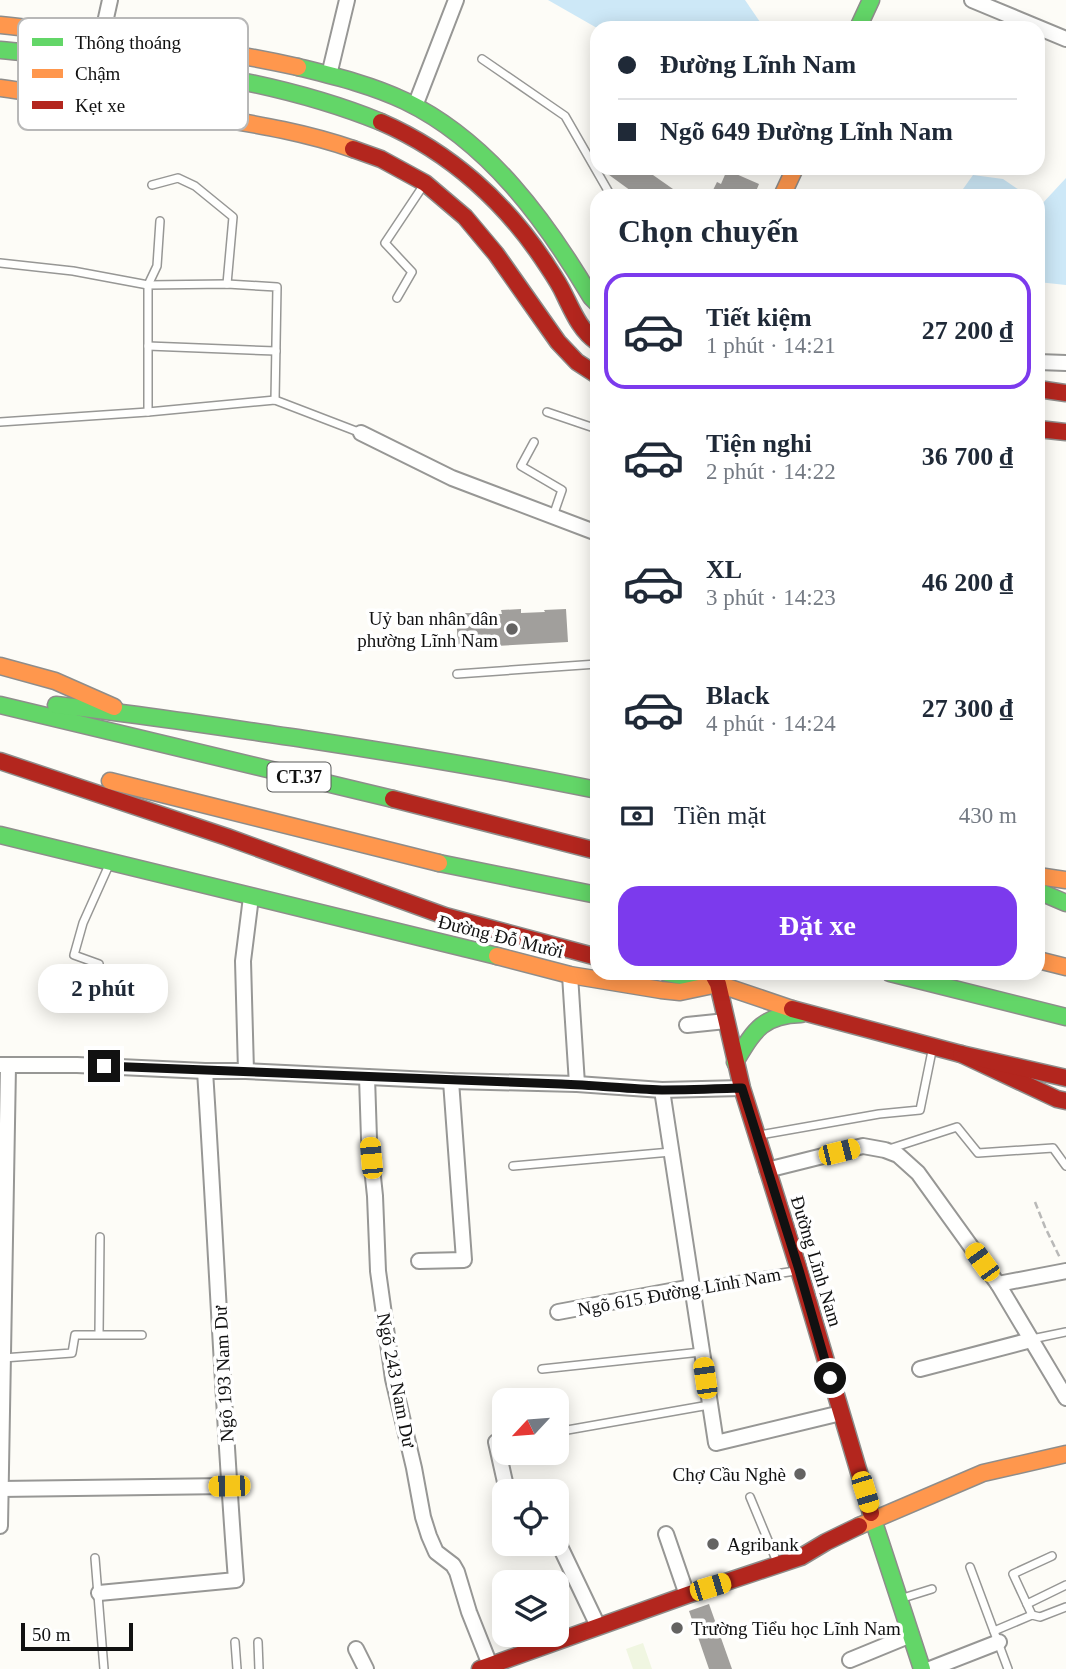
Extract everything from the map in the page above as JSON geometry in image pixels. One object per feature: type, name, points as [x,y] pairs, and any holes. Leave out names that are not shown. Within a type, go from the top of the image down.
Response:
[{"type":"main road","points":[[861,21],[871,0]]},
{"type":"main road","points":[[0,25],[18,27]]},
{"type":"main road","points":[[0,50],[18,52]]},
{"type":"main road","points":[[248,57],[329,75],[371,88],[415,106],[471,145],[515,187],[540,216],[590,295]]},
{"type":"main road","points":[[248,83],[354,110],[422,142],[448,159],[517,223],[561,287],[583,331],[590,336]]},
{"type":"main road","points":[[0,88],[18,90]]},
{"type":"main road","points":[[248,123],[330,141],[381,159],[425,183],[465,217],[496,254],[558,342],[577,362],[590,370]]},
{"type":"main road","points":[[1045,430],[1066,432]]},
{"type":"main road","points":[[0,666],[55,681],[123,711]]},
{"type":"main road","points":[[0,700],[123,711],[415,757],[590,788]]},
{"type":"main road","name":"CT.37","points":[[0,705],[590,849]]},
{"type":"main road","name":"CT.37","points":[[0,753],[456,867],[590,894]]},
{"type":"main road","points":[[0,761],[227,836],[444,916],[590,955]]},
{"type":"main road","points":[[574,785],[590,784]]},
{"type":"main road","name":"Đường Đỗ Mười","points":[[0,835],[590,978]]},
{"type":"main road","points":[[1045,877],[1066,880]]},
{"type":"main road","points":[[1045,894],[1066,903]]},
{"type":"main road","points":[[1045,962],[1066,967]]},
{"type":"main road","name":"Đường Đỗ Mười","points":[[602,980],[680,992],[709,980]]},
{"type":"main road","name":"Đường Lĩnh Nam","points":[[717,980],[742,1088],[873,1519],[922,1669]]},
{"type":"main road","points":[[723,980],[806,1014],[1066,1079]]},
{"type":"main road","points":[[918,980],[1066,1017]]},
{"type":"main road","points":[[735,1062],[747,1040],[760,1026],[788,1013],[806,1014]]},
{"type":"main road","points":[[961,1054],[1066,1101]]},
{"type":"main road","points":[[485,1667],[687,1595],[779,1566],[873,1519],[983,1473],[1066,1454]]},
{"type":"street","points":[[106,18],[110,0]]},
{"type":"street","points":[[329,75],[347,0]]},
{"type":"street","points":[[415,106],[456,0]]},
{"type":"street","points":[[972,0],[1023,21]]},
{"type":"street","points":[[1045,30],[1066,39]]},
{"type":"street","points":[[1045,362],[1066,363]]},
{"type":"street","points":[[361,433],[452,478],[590,530]]},
{"type":"street","points":[[246,1071],[243,961],[251,897]]},
{"type":"street","points":[[570,975],[576,1084]]},
{"type":"street","points":[[687,1025],[726,1021]]},
{"type":"street","points":[[0,1525],[4,1065],[246,1071],[662,1090],[742,1088]]},
{"type":"street","name":"Ngõ 193 Nam Dư","points":[[99,1594],[236,1580],[205,1072]]},
{"type":"street","name":"Ngõ 243 Nam Dư","points":[[367,1077],[378,1270],[393,1379],[429,1536],[436,1552],[453,1565],[457,1572],[485,1667]]},
{"type":"street","points":[[419,1261],[464,1260],[451,1080]]},
{"type":"street","points":[[662,1090],[716,1443],[841,1413]]},
{"type":"street","points":[[767,1170],[863,1146],[898,1155],[918,1173],[998,1284],[1066,1398]]},
{"type":"street","points":[[998,1284],[1064,1265]]},
{"type":"street","name":"Ngõ 615 Đường Lĩnh Nam","points":[[558,1312],[692,1287]]},
{"type":"street","points":[[920,1369],[1031,1340]]},
{"type":"street","points":[[0,1489],[229,1486]]},
{"type":"street","points":[[666,1534],[687,1595]]},
{"type":"street","points":[[565,1556],[598,1626]]},
{"type":"street","points":[[850,1660],[911,1635]]},
{"type":"street","points":[[930,1669],[997,1636]]},
{"type":"street","points":[[356,1649],[366,1669]]},
{"type":"lane","points":[[482,59],[565,116],[590,159]]},
{"type":"lane","points":[[152,186],[178,178],[195,186],[233,217],[227,284]]},
{"type":"lane","points":[[397,298],[412,272],[385,243],[425,183]]},
{"type":"lane","points":[[148,412],[148,285],[157,266],[160,221]]},
{"type":"lane","points":[[0,263],[73,271],[148,285],[227,284],[277,287],[275,400]]},
{"type":"lane","points":[[148,346],[276,351]]},
{"type":"lane","points":[[0,422],[275,400],[361,433]]},
{"type":"lane","points":[[547,412],[590,427]]},
{"type":"lane","points":[[534,442],[521,466],[562,490],[553,517]]},
{"type":"lane","points":[[457,674],[590,664]]},
{"type":"lane","points":[[99,964],[74,955],[83,923],[110,861]]},
{"type":"lane","points":[[757,1135],[879,1114],[920,1110],[933,1047]]},
{"type":"lane","points":[[886,1150],[957,1128],[978,1153],[1053,1148],[1066,1166]]},
{"type":"lane","points":[[513,1166],[672,1152]]},
{"type":"lane","points":[[99,1334],[100,1237]]},
{"type":"lane","name":"Ngõ 615 Đường Lĩnh Nam","points":[[692,1287],[799,1270]]},
{"type":"lane","points":[[1031,1340],[1066,1332]]},
{"type":"lane","points":[[3,1358],[72,1353],[75,1335],[142,1335]]},
{"type":"lane","points":[[542,1369],[701,1352]]},
{"type":"lane","points":[[569,1430],[709,1405]]},
{"type":"lane","points":[[750,1497],[779,1566]]},
{"type":"lane","points":[[1052,1556],[1013,1574],[1032,1615],[1040,1618],[1066,1607]]},
{"type":"lane","points":[[95,1558],[104,1669]]},
{"type":"lane","points":[[970,1567],[1008,1669]]},
{"type":"lane","points":[[1027,1604],[1066,1585]]},
{"type":"lane","points":[[899,1600],[932,1589]]},
{"type":"lane","points":[[997,1636],[1032,1615]]},
{"type":"lane","points":[[235,1642],[237,1669]]},
{"type":"lane","points":[[258,1642],[259,1669]]},
{"type":"path","points":[[1035,1202],[1064,1265]]},
{"type":"green space","points":[[643,1643],[652,1669],[633,1669],[626,1649]]},
{"type":"water","points":[[548,0],[745,0],[759,21],[590,21],[590,24]]},
{"type":"water","points":[[973,175],[1003,179],[1018,189],[963,189]]},
{"type":"water","points":[[1066,178],[1066,285],[1045,283],[1045,201]]},
{"type":"building","points":[[609,175],[653,175],[673,189],[628,189]]},
{"type":"building","points":[[725,175],[738,175],[759,184],[757,189],[714,189],[717,182],[721,184]]},
{"type":"building","name":"Uỷ ban nhân dân phường Lĩnh Nam","points":[[521,609],[521,613],[566,609],[568,642],[458,648],[456,613],[502,614],[501,610]]},
{"type":"building","points":[[709,1604],[732,1669],[709,1669],[689,1611]]},
{"type":"traffic: fast","points":[[861,21],[871,0]]},
{"type":"traffic: fast","points":[[0,50],[18,52]]},
{"type":"traffic: fast","points":[[298,67],[353,81],[392,95],[435,118],[463,138],[512,186],[534,212],[590,295]]},
{"type":"traffic: fast","points":[[248,83],[335,105],[381,122]]},
{"type":"traffic: fast","points":[[0,705],[393,799]]},
{"type":"traffic: fast","points":[[56,705],[341,745],[590,789]]},
{"type":"traffic: fast","points":[[0,835],[497,956]]},
{"type":"traffic: fast","points":[[439,863],[590,894]]},
{"type":"traffic: fast","points":[[1045,894],[1066,903]]},
{"type":"traffic: fast","points":[[699,980],[718,984]]},
{"type":"traffic: fast","points":[[918,980],[1066,1017]]},
{"type":"traffic: fast","points":[[735,1062],[754,1033],[768,1021],[801,1014]]},
{"type":"traffic: fast","points":[[871,1513],[922,1669]]},
{"type":"traffic: slow","points":[[0,25],[18,27]]},
{"type":"traffic: slow","points":[[248,57],[298,67]]},
{"type":"traffic: slow","points":[[0,88],[18,90]]},
{"type":"traffic: slow","points":[[248,123],[353,149]]},
{"type":"traffic: slow","points":[[785,189],[792,175]]},
{"type":"traffic: slow","points":[[0,666],[55,681],[114,707]]},
{"type":"traffic: slow","points":[[110,781],[439,863]]},
{"type":"traffic: slow","points":[[1045,877],[1066,880]]},
{"type":"traffic: slow","points":[[497,956],[590,978]]},
{"type":"traffic: slow","points":[[1045,962],[1066,967]]},
{"type":"traffic: slow","points":[[600,980],[680,992],[718,984],[792,1009]]},
{"type":"traffic: slow","points":[[859,1526],[983,1473],[1066,1454]]},
{"type":"traffic: jam","points":[[381,122],[430,148],[453,164],[495,201],[532,244],[557,280],[581,326],[590,336]]},
{"type":"traffic: jam","points":[[353,149],[381,159],[425,183],[465,217],[496,254],[558,342],[577,362],[590,370]]},
{"type":"traffic: jam","points":[[1045,390],[1066,393]]},
{"type":"traffic: jam","points":[[1045,430],[1066,432]]},
{"type":"traffic: jam","points":[[0,761],[227,837],[445,916],[590,955]]},
{"type":"traffic: jam","points":[[393,799],[590,849]]},
{"type":"traffic: jam","points":[[716,980],[742,1088],[871,1513]]},
{"type":"traffic: jam","points":[[792,1009],[961,1054],[1066,1101]]},
{"type":"traffic: jam","points":[[961,1054],[1066,1078]]},
{"type":"traffic: jam","points":[[480,1669],[801,1557],[859,1526]]},
{"type":"place","name":"Uỷ ban nhân dân phường Lĩnh Nam","points":[[512,629]]},
{"type":"place","name":"Chợ Cầu Nghè","points":[[800,1474]]},
{"type":"place","name":"Agribank","points":[[713,1544]]},
{"type":"place","name":"Trường Tiểu học Lĩnh Nam","points":[[677,1628]]},
{"type":"route","points":[[104,1066],[205,1072],[246,1071],[576,1084],[662,1090],[742,1088],[830,1378]]}]
